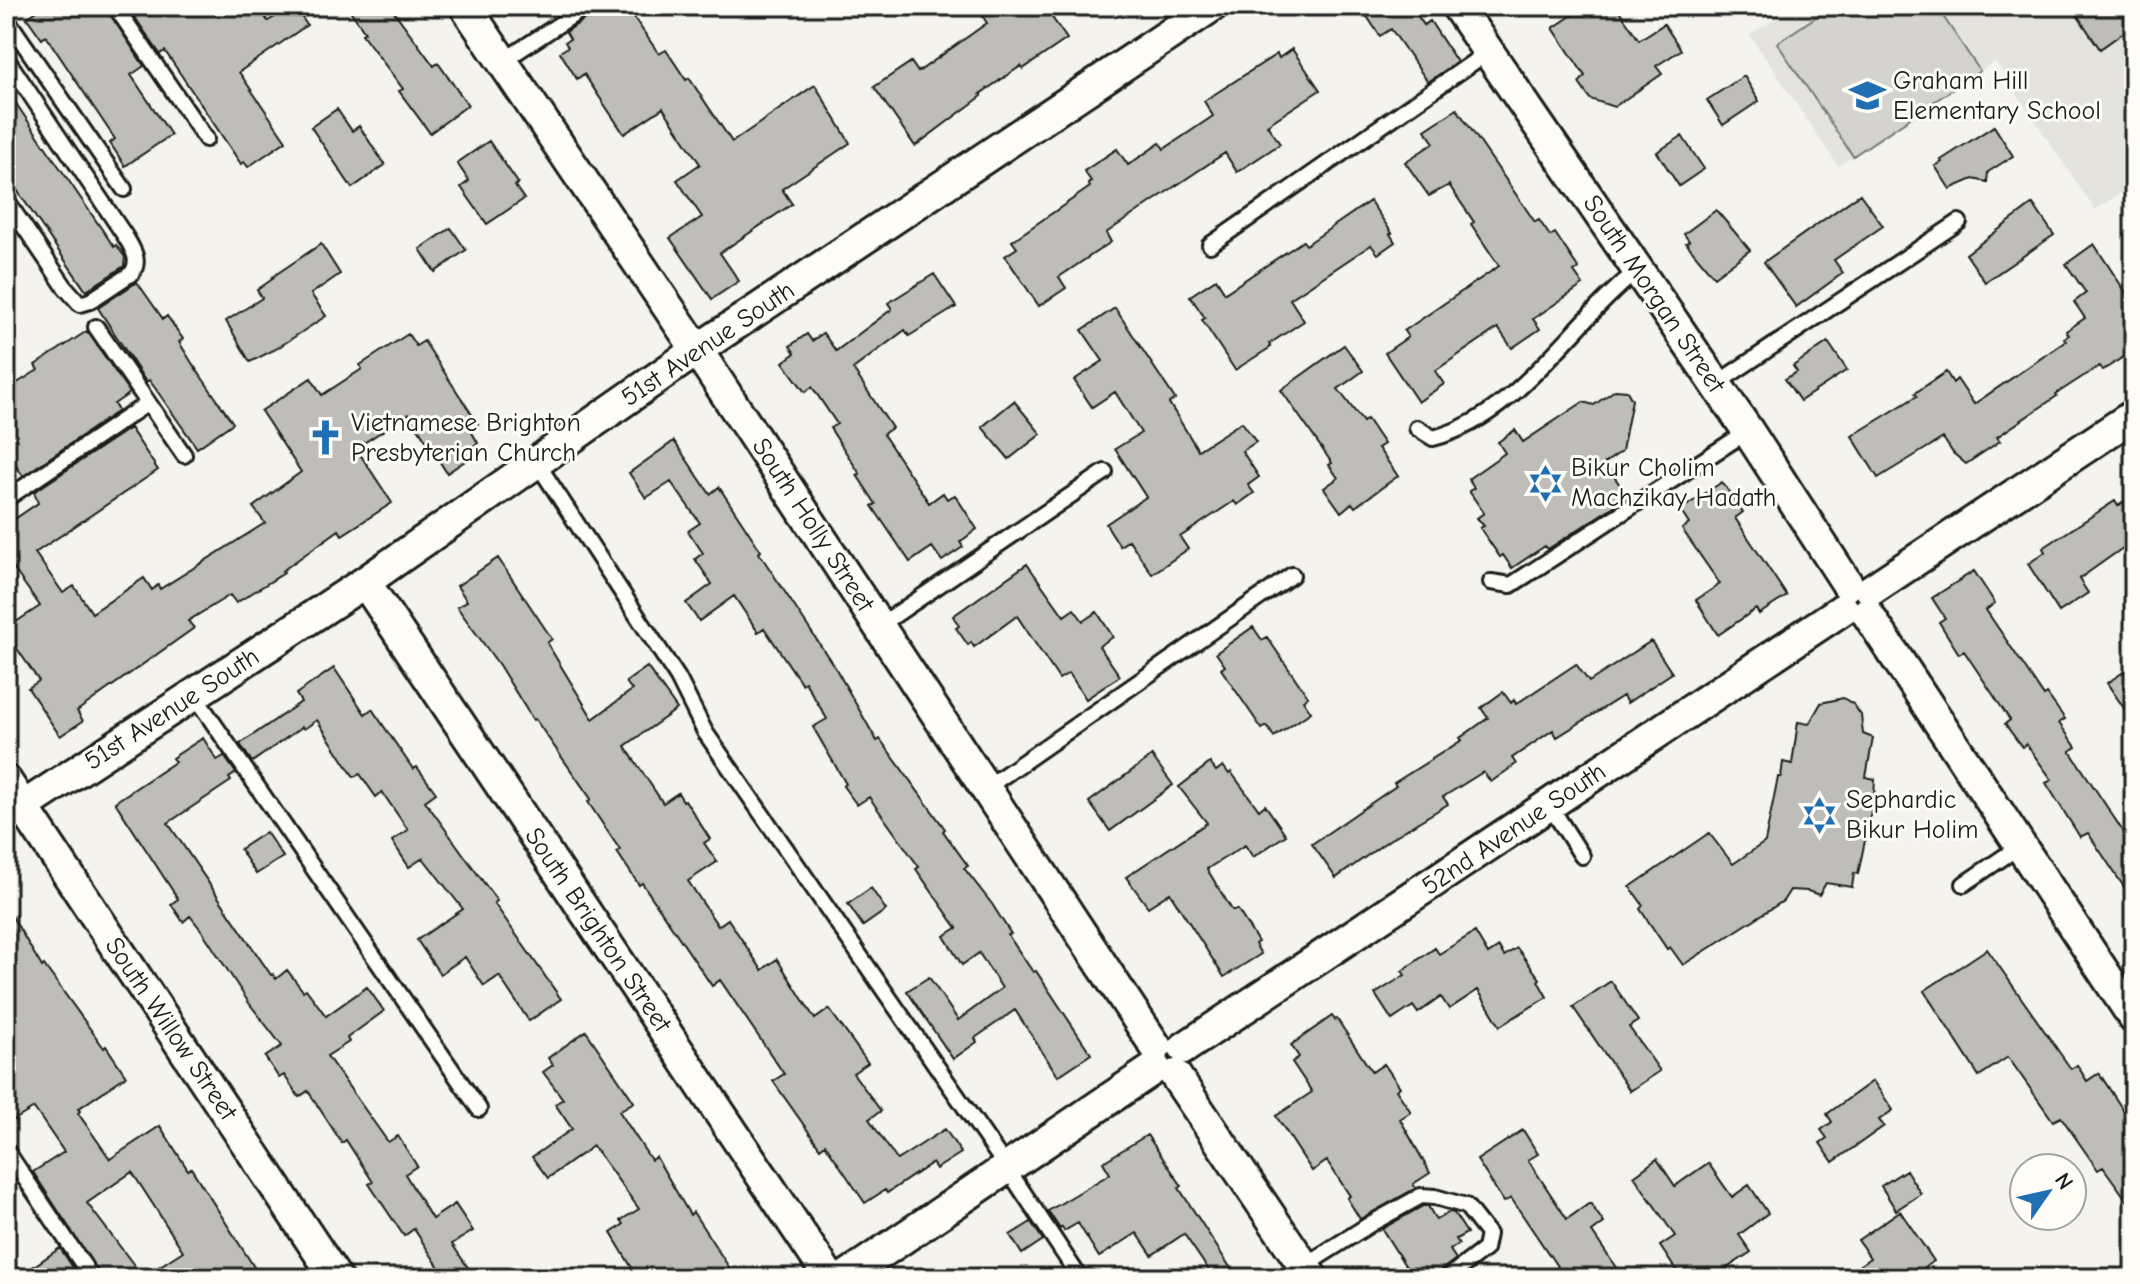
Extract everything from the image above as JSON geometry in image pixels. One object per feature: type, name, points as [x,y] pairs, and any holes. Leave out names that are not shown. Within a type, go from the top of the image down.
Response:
[{"type":"street","name":"South Holly Street","points":[[465,6],[697,350],[1308,1272]]},
{"type":"street","name":"51st Avenue South","points":[[15,812],[365,582],[697,350],[1212,6]]},
{"type":"street","name":"South Morgan Street","points":[[1457,6],[1748,431],[2134,1018]]},
{"type":"street","name":"52nd Avenue South","points":[[844,1278],[2134,415]]},
{"type":"street","name":"South Brighton Street","points":[[365,582],[830,1278]]},
{"type":"street","name":"South Willow Street","points":[[6,781],[15,812],[336,1278]]},
{"type":"lane","points":[[115,6],[206,139]]},
{"type":"lane","points":[[503,61],[587,6]]},
{"type":"lane","points":[[6,18],[124,189]]},
{"type":"lane","points":[[1210,245],[1488,52]]},
{"type":"lane","points":[[6,58],[125,236],[136,258],[136,266],[132,273],[90,301],[80,304],[6,200]]},
{"type":"lane","points":[[1716,384],[1959,222]]},
{"type":"lane","points":[[1417,428],[1433,438],[1457,433],[1512,394],[1540,370],[1614,289],[1638,270]]},
{"type":"lane","points":[[96,327],[184,455]]},
{"type":"lane","points":[[6,499],[148,403]]},
{"type":"lane","points":[[1491,582],[1511,585],[1748,431]]},
{"type":"lane","points":[[537,463],[678,678],[705,732],[1080,1278]]},
{"type":"lane","points":[[879,626],[1105,472]]},
{"type":"lane","points":[[986,788],[1292,575]]},
{"type":"lane","points":[[194,695],[479,1109]]},
{"type":"lane","points":[[1550,806],[1582,856]]},
{"type":"lane","points":[[1964,884],[2020,846]]},
{"type":"lane","points":[[6,1150],[92,1278]]},
{"type":"lane","points":[[1308,1272],[1372,1223],[1421,1196],[1466,1206],[1488,1234],[1485,1249],[1447,1278]]},
{"type":"shaded area","name":"Graham Hill Elementary School","points":[[1771,6],[2134,6],[2134,184],[2095,210],[1995,61],[1838,166],[1750,35],[1778,17]]},
{"type":"shaded area","points":[[1832,6],[1936,6],[1980,71],[1853,156],[1777,43]]},
{"type":"building","points":[[44,6],[105,6],[144,66],[131,75],[171,135],[125,166],[110,143],[115,139],[46,36],[42,39],[27,18]]},
{"type":"building","points":[[127,6],[257,6],[268,21],[294,6],[307,25],[239,72],[286,141],[248,167],[244,162],[241,164],[165,51],[160,54]]},
{"type":"building","points":[[347,6],[390,6],[434,66],[438,63],[468,105],[430,133],[399,91],[403,89],[362,34],[365,32]]},
{"type":"building","points":[[597,6],[626,6],[659,54],[666,50],[686,80],[689,78],[732,142],[815,85],[850,143],[782,189],[792,204],[720,253],[739,281],[712,299],[670,238],[702,217],[677,180],[700,164],[663,108],[624,134],[584,74],[577,79],[560,52],[568,47],[565,42],[570,39],[566,32],[592,14]]},
{"type":"building","points":[[976,6],[1044,6],[1067,39],[980,94],[982,96],[915,146],[874,87],[911,62],[918,72],[987,23]]},
{"type":"building","points":[[1360,6],[1424,6],[1415,12],[1424,25],[1430,21],[1457,62],[1428,82],[1391,29],[1380,36]]},
{"type":"building","points":[[1586,6],[1616,6],[1639,40],[1664,24],[1681,50],[1656,66],[1662,74],[1614,107],[1590,99],[1579,83],[1585,76],[1553,28]]},
{"type":"building","points":[[2071,6],[2134,6],[2134,25],[2100,49]]},
{"type":"building","points":[[1292,49],[1320,90],[1267,125],[1280,144],[1237,172],[1225,153],[1165,193],[1106,233],[1111,242],[1059,277],[1066,288],[1039,306],[1005,256],[1017,248],[1012,241],[1090,187],[1088,183],[1091,181],[1084,171],[1117,149],[1128,165],[1160,143],[1164,149],[1213,116],[1204,101],[1277,54],[1279,58]]},
{"type":"building","points":[[1744,76],[1759,101],[1723,125],[1707,100]]},
{"type":"building","points":[[6,89],[114,247],[116,245],[125,257],[124,266],[86,291],[6,174]]},
{"type":"building","points":[[337,109],[352,131],[359,126],[385,165],[352,188],[311,127]]},
{"type":"building","points":[[1457,109],[1535,222],[1539,220],[1550,236],[1555,233],[1579,269],[1574,272],[1583,285],[1533,319],[1540,329],[1512,348],[1498,328],[1435,371],[1444,384],[1418,402],[1385,353],[1408,337],[1404,331],[1499,266],[1449,185],[1429,196],[1405,162],[1434,143],[1425,130]]},
{"type":"building","points":[[1994,126],[2013,156],[1988,172],[1987,182],[1973,179],[1950,189],[1935,166]]},
{"type":"building","points":[[1682,136],[1704,169],[1679,186],[1657,152]]},
{"type":"building","points":[[489,141],[518,183],[515,186],[524,199],[487,224],[461,187],[469,181],[457,163]]},
{"type":"building","points":[[1860,194],[1883,226],[1834,260],[1843,273],[1796,307],[1764,262]]},
{"type":"building","points":[[1370,201],[1395,242],[1378,254],[1371,245],[1290,299],[1304,321],[1235,370],[1190,296],[1216,279],[1225,293],[1303,241],[1306,245]]},
{"type":"building","points":[[2033,204],[2054,235],[1985,282],[1966,254]]},
{"type":"building","points":[[1716,210],[1750,250],[1714,277],[1686,243],[1689,241],[1684,234]]},
{"type":"building","points":[[451,228],[466,250],[435,272],[420,249]]},
{"type":"building","points":[[321,244],[340,274],[311,294],[326,316],[250,362],[226,321],[262,298],[257,290],[272,277]]},
{"type":"building","points":[[2094,244],[2134,305],[2134,350],[2102,370],[2099,366],[2056,394],[1997,437],[2000,441],[1966,464],[1953,453],[1943,438],[1878,478],[1852,436],[1917,396],[1915,393],[1946,372],[1953,383],[1957,379],[1974,404],[2066,341],[2064,338],[2069,335],[2066,331],[2085,318],[2074,302],[2086,293],[2066,264]]},
{"type":"building","points":[[934,274],[956,307],[909,336],[905,330],[853,369],[892,428],[883,434],[929,503],[943,493],[947,499],[955,495],[977,529],[960,542],[963,547],[942,561],[932,547],[910,562],[872,506],[876,504],[857,475],[860,474],[830,428],[837,424],[812,387],[805,392],[783,362],[795,353],[790,346],[807,334],[812,341],[823,333],[836,351],[892,309],[888,303]]},
{"type":"building","points":[[137,282],[163,319],[167,316],[183,339],[179,342],[233,423],[197,448],[149,380],[146,382],[98,308]]},
{"type":"building","points":[[1115,308],[1175,399],[1169,403],[1198,450],[1242,422],[1256,442],[1242,451],[1259,477],[1248,485],[1254,493],[1237,505],[1234,501],[1180,537],[1188,549],[1152,574],[1129,540],[1120,546],[1106,524],[1146,497],[1115,449],[1141,433],[1115,392],[1092,407],[1074,380],[1103,361],[1082,330]]},
{"type":"building","points":[[87,331],[130,393],[114,404],[118,411],[23,476],[6,451],[6,390],[38,370],[35,365]]},
{"type":"building","points":[[408,334],[416,346],[424,341],[478,424],[470,429],[478,443],[470,448],[474,455],[447,473],[409,414],[356,448],[392,503],[342,535],[339,530],[282,571],[284,573],[236,603],[230,595],[188,621],[194,628],[77,711],[83,721],[60,736],[28,688],[39,681],[12,641],[15,640],[7,628],[40,606],[6,558],[6,525],[38,503],[34,492],[130,428],[158,470],[35,553],[63,593],[74,586],[92,613],[144,578],[152,590],[158,585],[160,589],[265,523],[253,507],[301,472],[261,411],[311,378],[322,395],[362,369],[360,365]]},
{"type":"building","points":[[1828,342],[1847,370],[1800,401],[1785,379],[1797,372],[1793,366]]},
{"type":"building","points":[[1344,345],[1363,371],[1338,389],[1363,422],[1367,419],[1384,444],[1378,448],[1398,476],[1355,507],[1352,503],[1341,512],[1324,488],[1338,478],[1329,465],[1332,463],[1281,390]]},
{"type":"building","name":"Bikur Cholim Machzikay Hadath","points":[[1615,390],[1627,391],[1632,400],[1622,451],[1605,463],[1628,497],[1548,549],[1545,546],[1512,568],[1503,555],[1500,557],[1480,528],[1484,526],[1477,518],[1484,513],[1469,491],[1474,488],[1468,479],[1505,453],[1498,442],[1515,430],[1523,442],[1583,402],[1594,405]]},
{"type":"building","points":[[1014,401],[1041,434],[1009,459],[982,427]]},
{"type":"building","points":[[674,441],[710,494],[719,487],[836,669],[877,741],[880,739],[945,829],[943,831],[968,866],[964,868],[992,904],[1011,934],[1008,935],[1091,1054],[1058,1076],[1015,1010],[975,1038],[977,1042],[953,1059],[907,991],[929,977],[958,1020],[1002,988],[979,953],[962,965],[944,936],[957,928],[916,869],[919,867],[869,797],[857,805],[843,786],[846,784],[813,727],[827,719],[805,682],[802,684],[764,628],[758,632],[734,596],[699,621],[686,603],[712,584],[695,559],[703,553],[688,531],[700,523],[671,482],[646,498],[629,473]]},
{"type":"building","points":[[1722,482],[1743,512],[1735,518],[1787,596],[1759,614],[1756,609],[1718,635],[1696,600],[1720,584],[1682,529],[1689,524],[1680,510]]},
{"type":"building","points":[[2134,495],[2134,540],[2079,579],[2088,593],[2059,612],[2028,564],[2045,552],[2043,548],[2115,501],[2118,506]]},
{"type":"building","points":[[498,558],[552,639],[547,643],[593,719],[632,690],[626,682],[647,667],[677,709],[625,746],[663,803],[678,793],[710,839],[704,843],[717,862],[688,881],[718,926],[728,919],[762,970],[777,959],[815,1019],[829,1009],[868,1063],[853,1073],[881,1111],[869,1119],[897,1160],[945,1129],[961,1153],[936,1169],[932,1163],[887,1193],[885,1190],[865,1203],[825,1144],[820,1148],[773,1081],[784,1074],[720,980],[712,986],[642,883],[639,885],[588,802],[591,799],[457,607],[467,601],[457,586]]},
{"type":"building","points":[[1027,564],[1064,616],[1074,609],[1083,621],[1097,612],[1113,637],[1099,646],[1120,676],[1086,699],[1069,673],[1059,679],[1017,616],[974,647],[971,642],[968,645],[956,628],[959,626],[953,616]]},
{"type":"building","points":[[1974,571],[1995,603],[1986,610],[2044,696],[2047,694],[2065,719],[2059,723],[2076,747],[2070,751],[2134,848],[2134,902],[2088,833],[2080,837],[2046,783],[2052,780],[2026,744],[2022,747],[2005,724],[2010,720],[1964,651],[1959,654],[1939,622],[1945,618],[1932,598]]},
{"type":"building","points":[[1253,627],[1262,640],[1267,637],[1308,697],[1303,700],[1311,712],[1274,737],[1267,726],[1262,729],[1221,669],[1225,666],[1216,653]]},
{"type":"building","points":[[1651,641],[1672,673],[1627,703],[1623,696],[1557,737],[1553,730],[1512,758],[1516,764],[1491,782],[1483,772],[1443,797],[1448,804],[1389,840],[1336,878],[1312,844],[1396,786],[1394,783],[1462,740],[1460,738],[1488,718],[1481,708],[1503,692],[1511,703],[1514,700],[1516,704],[1576,664],[1589,682]]},
{"type":"building","points":[[2134,665],[2134,723],[2107,683]]},
{"type":"building","points":[[334,668],[365,714],[372,709],[413,769],[417,767],[436,793],[425,801],[497,901],[494,903],[561,999],[529,1021],[499,976],[484,986],[465,957],[440,974],[417,940],[463,909],[423,858],[409,867],[392,841],[408,830],[382,792],[376,797],[360,774],[354,777],[317,720],[252,762],[240,744],[301,702],[296,694]]},
{"type":"building","name":"Sephardic Bikur Holim","points":[[1843,698],[1853,704],[1861,715],[1863,734],[1873,738],[1866,777],[1875,779],[1858,874],[1854,873],[1852,887],[1826,883],[1819,895],[1790,890],[1783,901],[1683,965],[1670,947],[1667,949],[1640,909],[1643,905],[1630,887],[1709,833],[1733,864],[1765,842],[1783,762],[1792,764],[1798,722],[1809,724],[1821,703]]},
{"type":"building","points":[[203,738],[217,760],[224,756],[236,773],[229,778],[231,781],[168,823],[271,975],[276,979],[287,970],[326,1016],[367,987],[384,1011],[347,1038],[349,1042],[327,1056],[388,1142],[398,1136],[417,1166],[405,1174],[432,1219],[455,1204],[473,1231],[452,1244],[475,1278],[446,1278],[414,1229],[404,1236],[369,1184],[373,1182],[346,1140],[342,1143],[308,1091],[299,1097],[284,1075],[279,1078],[265,1057],[282,1046],[249,1003],[202,931],[190,916],[183,922],[171,904],[178,899],[115,802],[175,762],[172,758]]},
{"type":"building","points":[[1152,756],[1173,785],[1110,831],[1089,802]]},
{"type":"building","points":[[1210,763],[1216,771],[1223,766],[1229,774],[1231,772],[1259,810],[1265,805],[1286,835],[1253,857],[1245,845],[1207,869],[1232,910],[1238,910],[1258,942],[1255,944],[1261,954],[1224,977],[1170,893],[1148,907],[1126,877],[1207,823],[1179,787]]},
{"type":"building","points":[[266,832],[283,857],[256,874],[240,849]]},
{"type":"building","points":[[871,888],[886,910],[863,926],[848,904]]},
{"type":"building","points":[[6,906],[42,967],[44,965],[126,1076],[78,1109],[78,1113],[110,1159],[160,1126],[188,1170],[191,1168],[261,1278],[102,1278],[33,1172],[64,1152],[34,1108],[6,1125]],"holes":[[[132,1172],[183,1251],[143,1277],[87,1203]]]},
{"type":"building","points":[[1475,932],[1488,954],[1499,947],[1504,956],[1517,948],[1540,979],[1538,981],[1547,997],[1500,1026],[1478,990],[1449,1009],[1441,997],[1418,1013],[1413,1006],[1392,1020],[1375,994],[1405,975],[1402,971],[1435,948],[1439,954]]},
{"type":"building","points":[[1987,949],[2071,1069],[2077,1065],[2087,1081],[2099,1073],[2134,1127],[2134,1210],[2103,1167],[2098,1170],[2061,1117],[2053,1121],[2008,1057],[1979,1076],[1924,991]]},
{"type":"building","points":[[1611,981],[1638,1021],[1629,1027],[1660,1071],[1630,1091],[1573,1007]]},
{"type":"building","points":[[1332,1016],[1372,1072],[1384,1064],[1400,1087],[1396,1090],[1411,1112],[1400,1119],[1430,1173],[1413,1184],[1416,1188],[1360,1219],[1347,1198],[1350,1196],[1327,1161],[1312,1171],[1276,1116],[1312,1092],[1292,1062],[1299,1057],[1291,1045]]},
{"type":"building","points":[[586,1031],[634,1102],[619,1111],[651,1160],[656,1157],[690,1215],[693,1212],[736,1278],[638,1278],[611,1233],[624,1224],[621,1220],[639,1209],[593,1146],[548,1178],[532,1157],[572,1129],[555,1104],[563,1099],[543,1072],[553,1065],[548,1058]]},
{"type":"building","points":[[1873,1081],[1893,1110],[1879,1120],[1884,1126],[1833,1162],[1820,1143],[1827,1138],[1821,1130],[1832,1122],[1827,1114]]},
{"type":"building","points":[[1523,1130],[1538,1154],[1528,1160],[1567,1219],[1590,1203],[1604,1223],[1592,1232],[1623,1278],[1565,1278],[1511,1198],[1504,1202],[1477,1160]]},
{"type":"building","points":[[1147,1135],[1182,1186],[1179,1188],[1237,1278],[1214,1278],[1184,1234],[1152,1255],[1137,1233],[1099,1257],[1078,1223],[1064,1231],[1048,1211],[1110,1174],[1103,1162]]},
{"type":"building","points":[[1657,1159],[1675,1186],[1708,1163],[1732,1197],[1749,1185],[1768,1213],[1739,1235],[1751,1252],[1712,1278],[1681,1278],[1660,1246],[1675,1236],[1634,1176]]},
{"type":"building","points":[[1906,1170],[1921,1194],[1896,1210],[1881,1186]]},
{"type":"building","points":[[1428,1206],[1436,1220],[1454,1213],[1467,1233],[1456,1239],[1459,1244],[1450,1250],[1456,1259],[1440,1271],[1437,1278],[1413,1278],[1382,1229]]},
{"type":"building","points":[[1900,1211],[1934,1261],[1909,1278],[1869,1278],[1860,1265],[1870,1258],[1858,1240]]},
{"type":"building","points":[[1031,1222],[1043,1240],[1022,1254],[1010,1235]]},
{"type":"building","points":[[60,1248],[80,1278],[17,1278]]},
{"type":"place","name":"Graham Hill Elementary School","points":[[1867,96]]},
{"type":"place","name":"Vietnamese Brighton Presbyterian Church","points":[[325,438]]},
{"type":"place","name":"Bikur Cholim Machzikay Hadath","points":[[1545,483]]},
{"type":"place","name":"Sephardic Bikur Holim","points":[[1820,815]]}]
